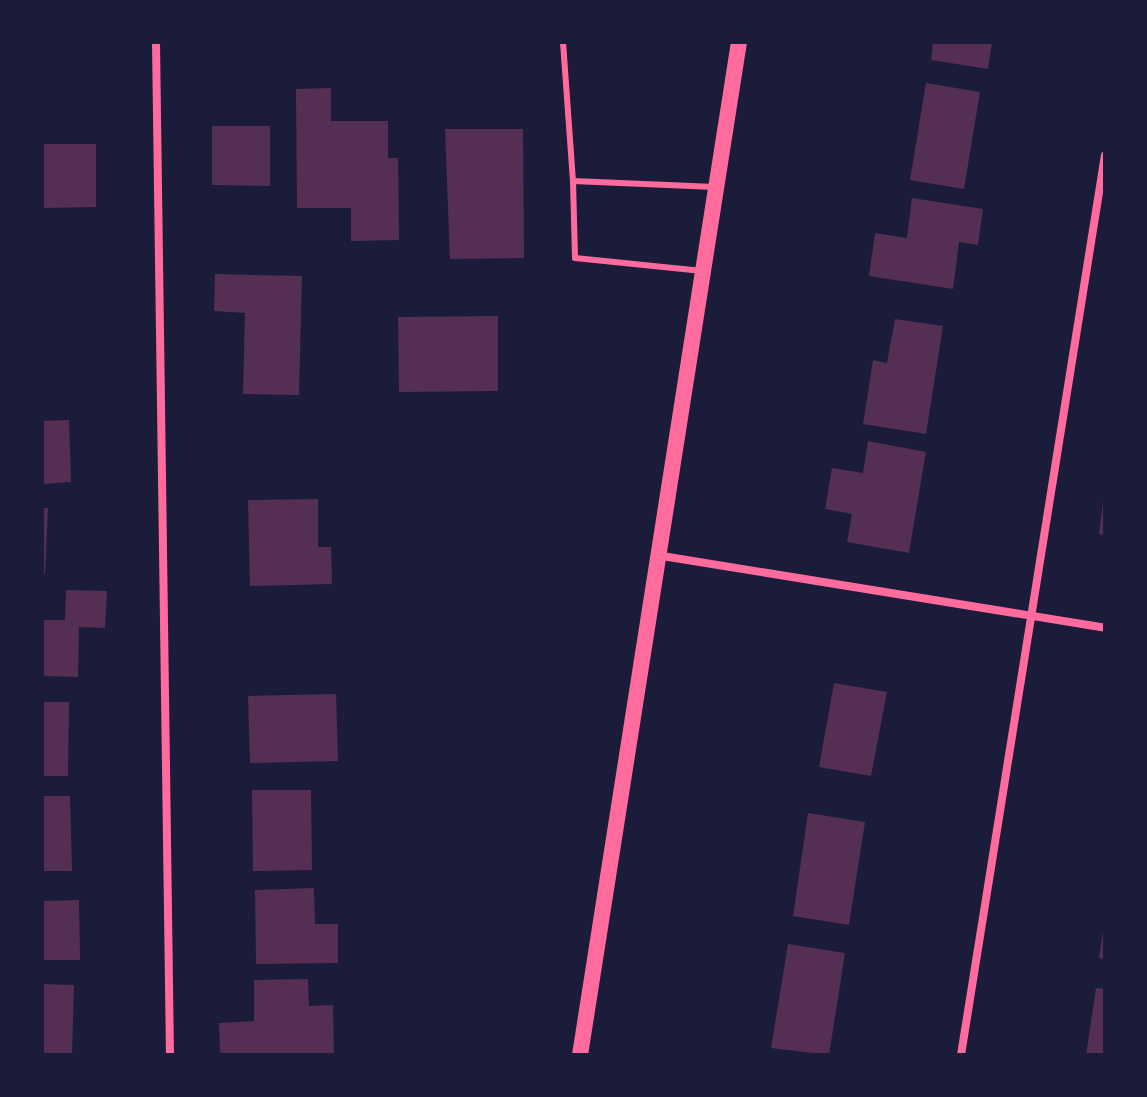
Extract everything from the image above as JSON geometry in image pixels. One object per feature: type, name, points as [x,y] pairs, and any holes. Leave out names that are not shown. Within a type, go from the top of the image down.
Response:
[{"type":"main road","points":[[580,1055],[656,555],[739,42]]},
{"type":"street","points":[[156,42],[170,1055]]},
{"type":"street","points":[[961,1055],[1105,155]]},
{"type":"street","points":[[656,555],[1105,628]]},
{"type":"lane","points":[[563,42],[575,258],[702,271]]},
{"type":"lane","points":[[573,181],[715,187]]},
{"type":"building","points":[[933,42],[992,42],[988,69],[931,60]]},
{"type":"building","points":[[926,83],[980,92],[964,189],[910,180]]},
{"type":"building","points":[[331,88],[331,121],[388,121],[388,158],[398,158],[399,240],[351,241],[351,208],[297,208],[296,89]]},
{"type":"building","points":[[212,126],[270,126],[270,186],[212,185]]},
{"type":"building","points":[[445,129],[523,129],[524,258],[450,259]]},
{"type":"building","points":[[42,144],[96,144],[96,207],[42,208]]},
{"type":"building","points":[[912,198],[983,209],[978,245],[959,242],[953,289],[869,276],[875,233],[907,238]]},
{"type":"building","points":[[215,274],[302,276],[299,395],[243,394],[245,313],[214,311]]},
{"type":"building","points":[[498,316],[498,391],[399,392],[398,317]]},
{"type":"building","points":[[895,319],[943,326],[926,434],[863,424],[873,360],[887,363]]},
{"type":"building","points":[[69,420],[71,482],[42,484],[42,421]]},
{"type":"building","points":[[868,441],[926,452],[909,553],[847,542],[852,514],[825,509],[832,468],[863,473]]},
{"type":"building","points":[[318,499],[318,547],[331,547],[332,584],[250,586],[248,500]]},
{"type":"building","points":[[1105,502],[1105,535],[1099,534]]},
{"type":"building","points":[[42,508],[48,508],[45,574],[42,574]]},
{"type":"building","points":[[66,590],[107,591],[105,628],[79,627],[78,677],[42,676],[42,620],[65,620]]},
{"type":"building","points":[[834,683],[887,692],[871,776],[819,767]]},
{"type":"building","points":[[336,694],[338,761],[250,763],[248,696]]},
{"type":"building","points":[[42,702],[69,702],[68,776],[42,776]]},
{"type":"building","points":[[252,790],[311,790],[312,870],[253,871]]},
{"type":"building","points":[[42,796],[70,796],[72,871],[42,871]]},
{"type":"building","points":[[808,813],[865,822],[849,925],[793,916]]},
{"type":"building","points":[[314,888],[315,924],[338,924],[338,963],[256,964],[255,890]]},
{"type":"building","points":[[79,900],[80,960],[42,960],[42,901]]},
{"type":"building","points":[[1105,931],[1105,959],[1099,958]]},
{"type":"building","points":[[788,944],[845,953],[829,1055],[771,1048]]},
{"type":"building","points":[[308,979],[309,1006],[333,1005],[334,1055],[220,1055],[219,1023],[254,1021],[254,980]]},
{"type":"building","points":[[42,984],[74,985],[72,1055],[42,1055]]},
{"type":"building","points":[[1096,988],[1105,989],[1105,1055],[1086,1055]]}]
